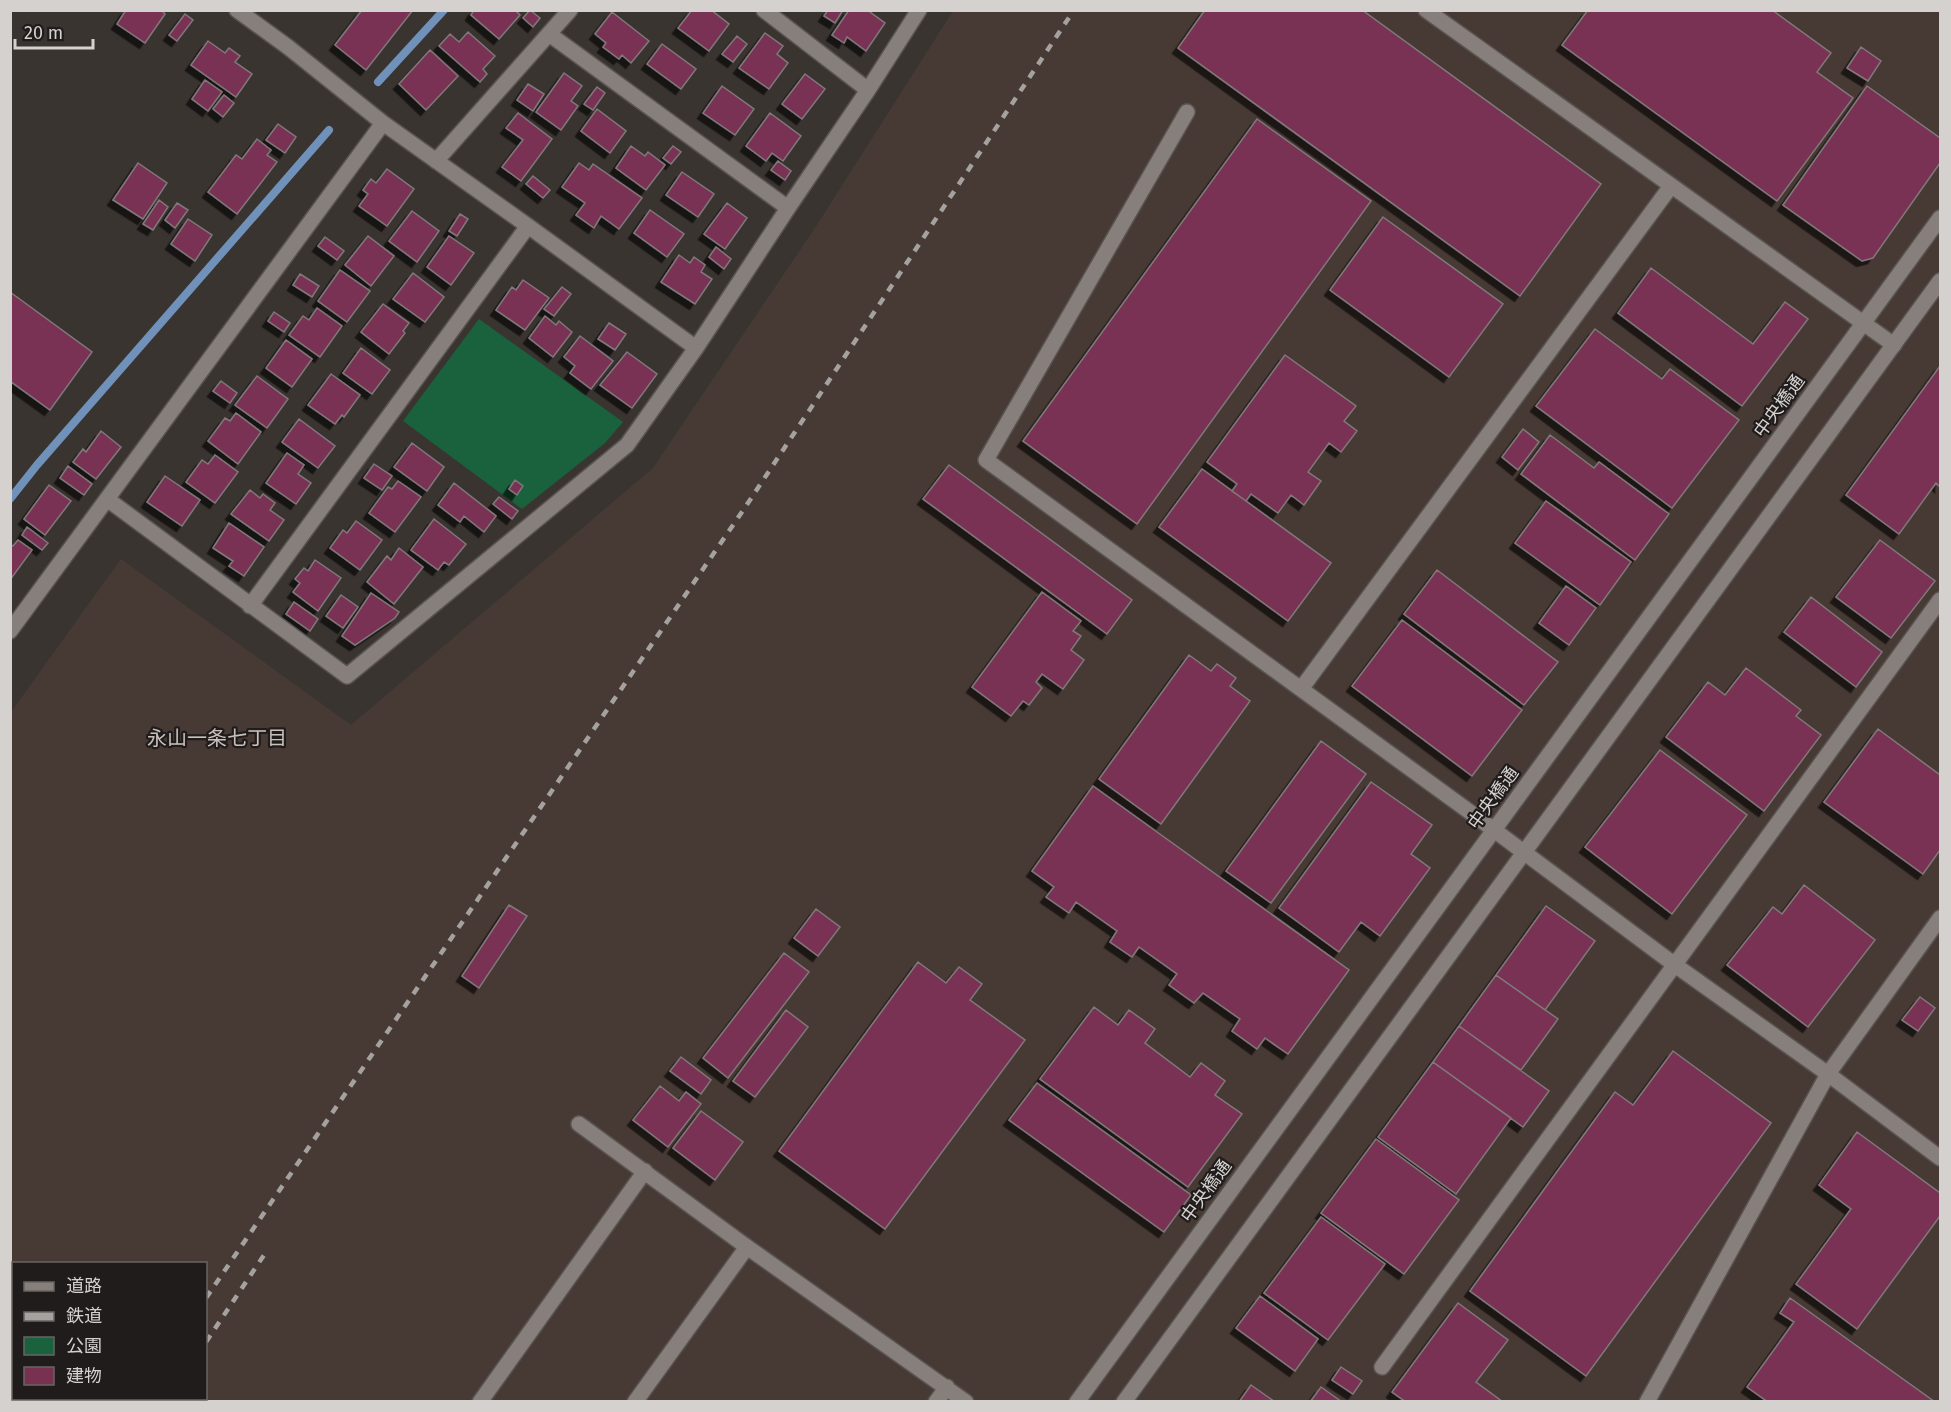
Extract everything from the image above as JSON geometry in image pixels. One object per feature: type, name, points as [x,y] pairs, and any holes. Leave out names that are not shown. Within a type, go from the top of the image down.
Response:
[{"type":"street","points":[[237,10],[384,123],[696,348]]},
{"type":"street","points":[[436,161],[570,10]]},
{"type":"street","points":[[764,10],[868,90]]},
{"type":"street","points":[[107,499],[347,676],[627,445],[696,348],[919,10]]},
{"type":"street","points":[[1426,10],[1894,345]]},
{"type":"street","points":[[549,34],[788,207]]},
{"type":"street","points":[[1187,112],[986,460],[1941,1158]]},
{"type":"street","points":[[10,632],[384,123]]},
{"type":"street","points":[[1301,689],[1671,186]]},
{"type":"street","name":"中央橋通","points":[[1077,1401],[1941,218]]},
{"type":"street","points":[[250,606],[528,226]]},
{"type":"street","points":[[1124,1401],[1941,281]]},
{"type":"street","points":[[1382,1367],[1941,600]]},
{"type":"street","points":[[1647,1401],[1828,1074],[1941,918]]},
{"type":"street","points":[[579,1124],[747,1247],[966,1401]]},
{"type":"street","points":[[480,1401],[645,1171]]},
{"type":"street","points":[[635,1401],[747,1247]]},
{"type":"street","points":[[936,1401],[946,1387]]},
{"type":"shaded area","points":[[953,11],[1940,11],[1940,1401],[11,1402],[11,712],[121,559],[351,725],[653,468],[817,225]]},
{"type":"green space","points":[[479,319],[623,422],[605,443],[522,509],[403,421]]},
{"type":"building","points":[[126,10],[161,10],[165,14],[145,43],[117,24]]},
{"type":"building","points":[[362,10],[413,10],[366,70],[335,45]]},
{"type":"building","points":[[474,10],[515,10],[520,15],[499,39],[471,15]]},
{"type":"building","points":[[530,10],[540,18],[533,27],[523,18]]},
{"type":"building","points":[[692,10],[711,10],[729,24],[709,51],[678,28]]},
{"type":"building","points":[[828,10],[843,10],[835,23],[824,16]]},
{"type":"building","points":[[849,10],[867,10],[885,23],[866,51],[847,37],[844,43],[832,35]]},
{"type":"building","points":[[1205,10],[1362,10],[1601,184],[1520,296],[1178,48]]},
{"type":"building","points":[[1588,10],[1772,10],[1831,53],[1817,72],[1853,98],[1777,201],[1562,45]]},
{"type":"building","points":[[612,12],[649,41],[631,63],[622,55],[619,59],[603,47],[606,43],[595,34]]},
{"type":"building","points":[[185,14],[193,20],[177,41],[169,35]]},
{"type":"building","points":[[468,32],[495,56],[483,69],[487,74],[480,82],[439,46],[450,34],[459,42]]},
{"type":"building","points":[[765,33],[783,46],[777,54],[788,63],[769,89],[739,68]]},
{"type":"building","points":[[737,36],[747,44],[733,62],[722,54]]},
{"type":"building","points":[[208,41],[225,53],[229,48],[240,56],[235,62],[252,74],[236,97],[191,65]]},
{"type":"building","points":[[662,44],[696,69],[681,89],[647,64]]},
{"type":"building","points":[[1861,47],[1881,61],[1868,81],[1847,68]]},
{"type":"building","points":[[430,50],[458,76],[426,110],[399,84]]},
{"type":"building","points":[[564,73],[582,86],[571,101],[578,106],[561,130],[536,112]]},
{"type":"building","points":[[805,74],[825,89],[802,119],[782,104]]},
{"type":"building","points":[[205,80],[222,92],[208,111],[192,99]]},
{"type":"building","points":[[528,84],[544,94],[533,111],[517,100]]},
{"type":"building","points":[[722,86],[754,109],[735,135],[703,113]]},
{"type":"building","points":[[1867,86],[1940,138],[1940,163],[1873,258],[1862,261],[1783,205]]},
{"type":"building","points":[[597,87],[605,93],[593,110],[584,104]]},
{"type":"building","points":[[224,95],[234,103],[223,117],[213,109]]},
{"type":"building","points":[[597,109],[626,131],[610,153],[581,131]]},
{"type":"building","points":[[518,113],[552,139],[521,181],[502,167],[523,140],[506,128]]},
{"type":"building","points":[[770,113],[801,136],[783,161],[772,153],[766,161],[746,146]]},
{"type":"building","points":[[1257,119],[1371,201],[1137,524],[1023,441]]},
{"type":"building","points":[[278,124],[296,137],[285,153],[266,140]]},
{"type":"building","points":[[257,139],[271,150],[267,155],[277,162],[237,214],[208,192],[236,155],[242,159]]},
{"type":"building","points":[[631,146],[645,156],[648,152],[665,165],[646,190],[616,168]]},
{"type":"building","points":[[673,146],[681,152],[671,164],[663,158]]},
{"type":"building","points":[[778,161],[791,171],[785,180],[771,170]]},
{"type":"building","points":[[138,163],[167,183],[143,219],[113,200]]},
{"type":"building","points":[[579,163],[589,170],[593,164],[642,198],[619,229],[601,216],[594,228],[576,215],[585,203],[562,187]]},
{"type":"building","points":[[387,169],[414,189],[387,226],[359,206],[368,194],[363,190],[371,179],[376,183]]},
{"type":"building","points":[[682,172],[714,194],[698,217],[666,195]]},
{"type":"building","points":[[533,176],[550,190],[543,198],[526,184]]},
{"type":"building","points":[[159,200],[168,207],[153,230],[143,224]]},
{"type":"building","points":[[177,203],[188,210],[175,228],[165,220]]},
{"type":"building","points":[[727,203],[747,218],[725,249],[704,234]]},
{"type":"building","points":[[650,210],[684,234],[667,257],[634,233]]},
{"type":"building","points":[[412,211],[439,231],[417,262],[389,241]]},
{"type":"building","points":[[460,214],[468,219],[457,236],[449,231]]},
{"type":"building","points":[[1383,217],[1503,304],[1449,377],[1330,290]]},
{"type":"building","points":[[188,219],[212,235],[195,261],[171,244]]},
{"type":"building","points":[[368,236],[394,256],[371,286],[345,265]]},
{"type":"building","points":[[449,236],[474,253],[451,285],[427,267]]},
{"type":"building","points":[[325,237],[344,251],[337,260],[318,246]]},
{"type":"building","points":[[716,247],[731,259],[724,269],[709,257]]},
{"type":"building","points":[[679,255],[690,263],[694,257],[705,265],[701,272],[712,279],[695,304],[661,282]]},
{"type":"building","points":[[1651,268],[1753,344],[1785,302],[1808,319],[1742,406],[1618,313]]},
{"type":"building","points":[[340,270],[370,291],[347,322],[318,301]]},
{"type":"building","points":[[413,273],[444,297],[425,322],[393,299]]},
{"type":"building","points":[[300,274],[319,286],[312,297],[293,285]]},
{"type":"building","points":[[523,280],[549,298],[525,330],[496,310],[512,287],[516,290]]},
{"type":"building","points":[[562,287],[571,294],[554,316],[544,309]]},
{"type":"building","points":[[10,292],[92,352],[50,410],[10,381]]},
{"type":"building","points":[[383,304],[409,323],[403,331],[405,333],[389,354],[361,332]]},
{"type":"building","points":[[317,308],[342,326],[320,357],[289,335],[303,316],[309,320]]},
{"type":"building","points":[[274,312],[290,323],[284,332],[268,321]]},
{"type":"building","points":[[545,316],[556,325],[559,321],[572,332],[553,357],[529,338]]},
{"type":"building","points":[[609,323],[626,334],[615,350],[598,339]]},
{"type":"building","points":[[1595,329],[1662,379],[1670,369],[1739,420],[1672,508],[1536,406]]},
{"type":"building","points":[[580,336],[613,361],[591,389],[570,373],[575,366],[564,357]]},
{"type":"building","points":[[286,340],[312,359],[292,387],[266,368]]},
{"type":"building","points":[[361,348],[390,370],[372,394],[343,373]]},
{"type":"building","points":[[627,352],[657,374],[632,408],[600,385]]},
{"type":"building","points":[[1285,355],[1356,406],[1344,421],[1357,431],[1341,452],[1329,443],[1308,472],[1321,481],[1304,505],[1291,495],[1278,513],[1251,494],[1246,501],[1232,491],[1237,484],[1207,462]]},
{"type":"building","points":[[1940,366],[1940,487],[1936,483],[1899,534],[1846,495]]},
{"type":"building","points":[[331,374],[360,395],[344,417],[342,415],[335,424],[308,405]]},
{"type":"building","points":[[257,376],[288,399],[267,428],[235,405]]},
{"type":"building","points":[[221,381],[237,393],[230,403],[213,391]]},
{"type":"building","points":[[236,413],[261,432],[238,464],[208,441],[225,418],[230,421]]},
{"type":"building","points":[[299,419],[335,446],[318,468],[282,442]]},
{"type":"building","points":[[1523,429],[1539,442],[1518,470],[1502,457]]},
{"type":"building","points":[[101,431],[121,447],[96,479],[73,462],[83,449],[86,452]]},
{"type":"building","points":[[1550,435],[1594,468],[1599,462],[1669,514],[1635,560],[1521,474]]},
{"type":"building","points":[[412,443],[444,467],[427,491],[394,467]]},
{"type":"building","points":[[287,453],[304,465],[298,474],[311,483],[296,504],[266,483]]},
{"type":"building","points":[[215,455],[238,472],[215,503],[186,482],[202,460],[208,464]]},
{"type":"building","points":[[374,464],[392,476],[382,490],[364,478]]},
{"type":"building","points":[[949,465],[1132,600],[1107,634],[923,499]]},
{"type":"building","points":[[68,466],[92,484],[84,495],[60,478]]},
{"type":"building","points":[[1202,469],[1331,563],[1288,621],[1159,527]]},
{"type":"building","points":[[165,476],[200,500],[182,526],[147,502]]},
{"type":"building","points":[[515,480],[523,486],[517,495],[509,489]]},
{"type":"building","points":[[398,481],[421,497],[395,532],[369,513],[388,487],[392,489]]},
{"type":"building","points":[[454,483],[496,516],[484,532],[464,516],[460,522],[438,505]]},
{"type":"building","points":[[49,485],[71,501],[45,535],[24,519]]},
{"type":"building","points":[[250,490],[260,498],[263,494],[275,503],[270,510],[284,520],[269,541],[231,514]]},
{"type":"building","points":[[499,497],[518,511],[512,519],[493,504]]},
{"type":"building","points":[[1546,501],[1631,562],[1600,605],[1515,543]]},
{"type":"building","points":[[434,519],[466,544],[449,565],[444,562],[438,570],[411,550]]},
{"type":"building","points":[[356,521],[382,540],[360,570],[330,548],[343,530],[347,533]]},
{"type":"building","points":[[229,523],[264,547],[244,576],[229,566],[233,561],[213,548]]},
{"type":"building","points":[[27,527],[48,543],[42,550],[22,535]]},
{"type":"building","points":[[18,540],[32,550],[10,580],[10,544],[13,546]]},
{"type":"building","points":[[1880,540],[1935,581],[1891,638],[1836,597]]},
{"type":"building","points":[[399,548],[423,567],[394,604],[367,582],[387,556],[391,560]]},
{"type":"building","points":[[315,560],[341,578],[318,611],[293,592],[300,583],[295,579],[304,568],[308,571]]},
{"type":"building","points":[[1437,570],[1558,662],[1524,705],[1404,614]]},
{"type":"building","points":[[1566,586],[1596,608],[1569,645],[1539,623]]},
{"type":"building","points":[[1042,592],[1081,621],[1073,631],[1081,636],[1071,650],[1084,660],[1063,689],[1042,674],[1036,682],[1042,688],[1029,705],[1023,701],[1011,716],[972,687]]},
{"type":"building","points":[[371,593],[399,612],[395,618],[355,645],[342,636]]},
{"type":"building","points":[[341,595],[358,607],[343,628],[326,616]]},
{"type":"building","points":[[1811,597],[1882,652],[1856,687],[1784,632]]},
{"type":"building","points":[[294,602],[318,619],[310,631],[286,614]]},
{"type":"building","points":[[1402,620],[1522,710],[1472,776],[1352,686]]},
{"type":"building","points":[[1189,655],[1211,671],[1217,664],[1236,678],[1230,686],[1250,701],[1161,824],[1099,779]]},
{"type":"building","points":[[1746,668],[1801,710],[1796,716],[1821,735],[1764,811],[1666,737],[1708,682],[1725,695]]},
{"type":"building","points":[[1878,729],[1940,775],[1940,850],[1923,874],[1824,802]]},
{"type":"building","points":[[1321,741],[1366,774],[1271,903],[1226,871]]},
{"type":"building","points":[[1660,750],[1747,815],[1672,914],[1585,847]]},
{"type":"building","points":[[1371,782],[1432,825],[1411,854],[1430,868],[1380,936],[1361,922],[1339,952],[1279,908]]},
{"type":"building","points":[[1093,786],[1349,970],[1288,1054],[1265,1038],[1257,1049],[1232,1031],[1240,1019],[1203,993],[1194,1003],[1169,985],[1177,974],[1139,947],[1132,957],[1110,942],[1117,931],[1076,902],[1069,913],[1046,897],[1054,887],[1032,871]]},
{"type":"building","points":[[1804,885],[1875,940],[1808,1027],[1727,965],[1773,907],[1782,914]]},
{"type":"building","points":[[509,905],[527,916],[479,988],[462,976]]},
{"type":"building","points":[[1546,906],[1595,941],[1545,1010],[1496,975]]},
{"type":"building","points":[[816,909],[840,927],[818,956],[794,938]]},
{"type":"building","points":[[784,953],[809,972],[728,1078],[703,1058]]},
{"type":"building","points":[[918,962],[946,983],[959,967],[982,984],[970,1000],[1025,1040],[885,1229],[779,1151]]},
{"type":"building","points":[[1496,975],[1558,1019],[1521,1070],[1459,1026]]},
{"type":"building","points":[[1920,997],[1935,1008],[1918,1031],[1902,1020]]},
{"type":"building","points":[[1094,1007],[1118,1025],[1129,1010],[1155,1029],[1145,1043],[1190,1077],[1201,1063],[1225,1081],[1215,1095],[1242,1114],[1188,1187],[1040,1079]]},
{"type":"building","points":[[786,1010],[808,1027],[755,1097],[733,1081]]},
{"type":"building","points":[[1459,1026],[1549,1091],[1523,1127],[1433,1062]]},
{"type":"building","points":[[1673,1051],[1771,1123],[1586,1376],[1470,1291],[1615,1092],[1633,1105]]},
{"type":"building","points":[[681,1057],[711,1080],[701,1094],[670,1071]]},
{"type":"building","points":[[1433,1062],[1511,1118],[1456,1194],[1378,1137]]},
{"type":"building","points":[[1037,1083],[1191,1195],[1164,1232],[1009,1120]]},
{"type":"building","points":[[660,1086],[679,1101],[686,1092],[701,1104],[668,1147],[633,1120]]},
{"type":"building","points":[[701,1111],[743,1142],[715,1180],[673,1148]]},
{"type":"building","points":[[1857,1132],[1940,1193],[1940,1216],[1857,1329],[1796,1284],[1851,1209],[1819,1185]]},
{"type":"building","points":[[1376,1139],[1459,1200],[1404,1274],[1321,1213]]},
{"type":"building","points":[[1321,1217],[1385,1264],[1328,1340],[1264,1293]]},
{"type":"building","points":[[1260,1296],[1318,1339],[1295,1371],[1236,1328]]},
{"type":"building","points":[[1790,1298],[1935,1402],[1768,1402],[1747,1387],[1794,1322],[1780,1313]]},
{"type":"building","points":[[1458,1303],[1508,1340],[1476,1382],[1503,1402],[1406,1402],[1392,1392]]},
{"type":"building","points":[[1341,1367],[1362,1381],[1353,1394],[1332,1380]]},
{"type":"building","points":[[1251,1385],[1275,1402],[1239,1402]]},
{"type":"building","points":[[1321,1387],[1342,1402],[1310,1402]]},
{"type":"waterway","points":[[378,82],[444,10]]},
{"type":"waterway","points":[[10,499],[37,465],[329,130]]},
{"type":"railway","points":[[207,1297],[746,506],[1074,10]]},
{"type":"railway","points":[[207,1340],[264,1255]]},
{"type":"district","name":"永山一条七丁目","points":[[217,738]]}]
